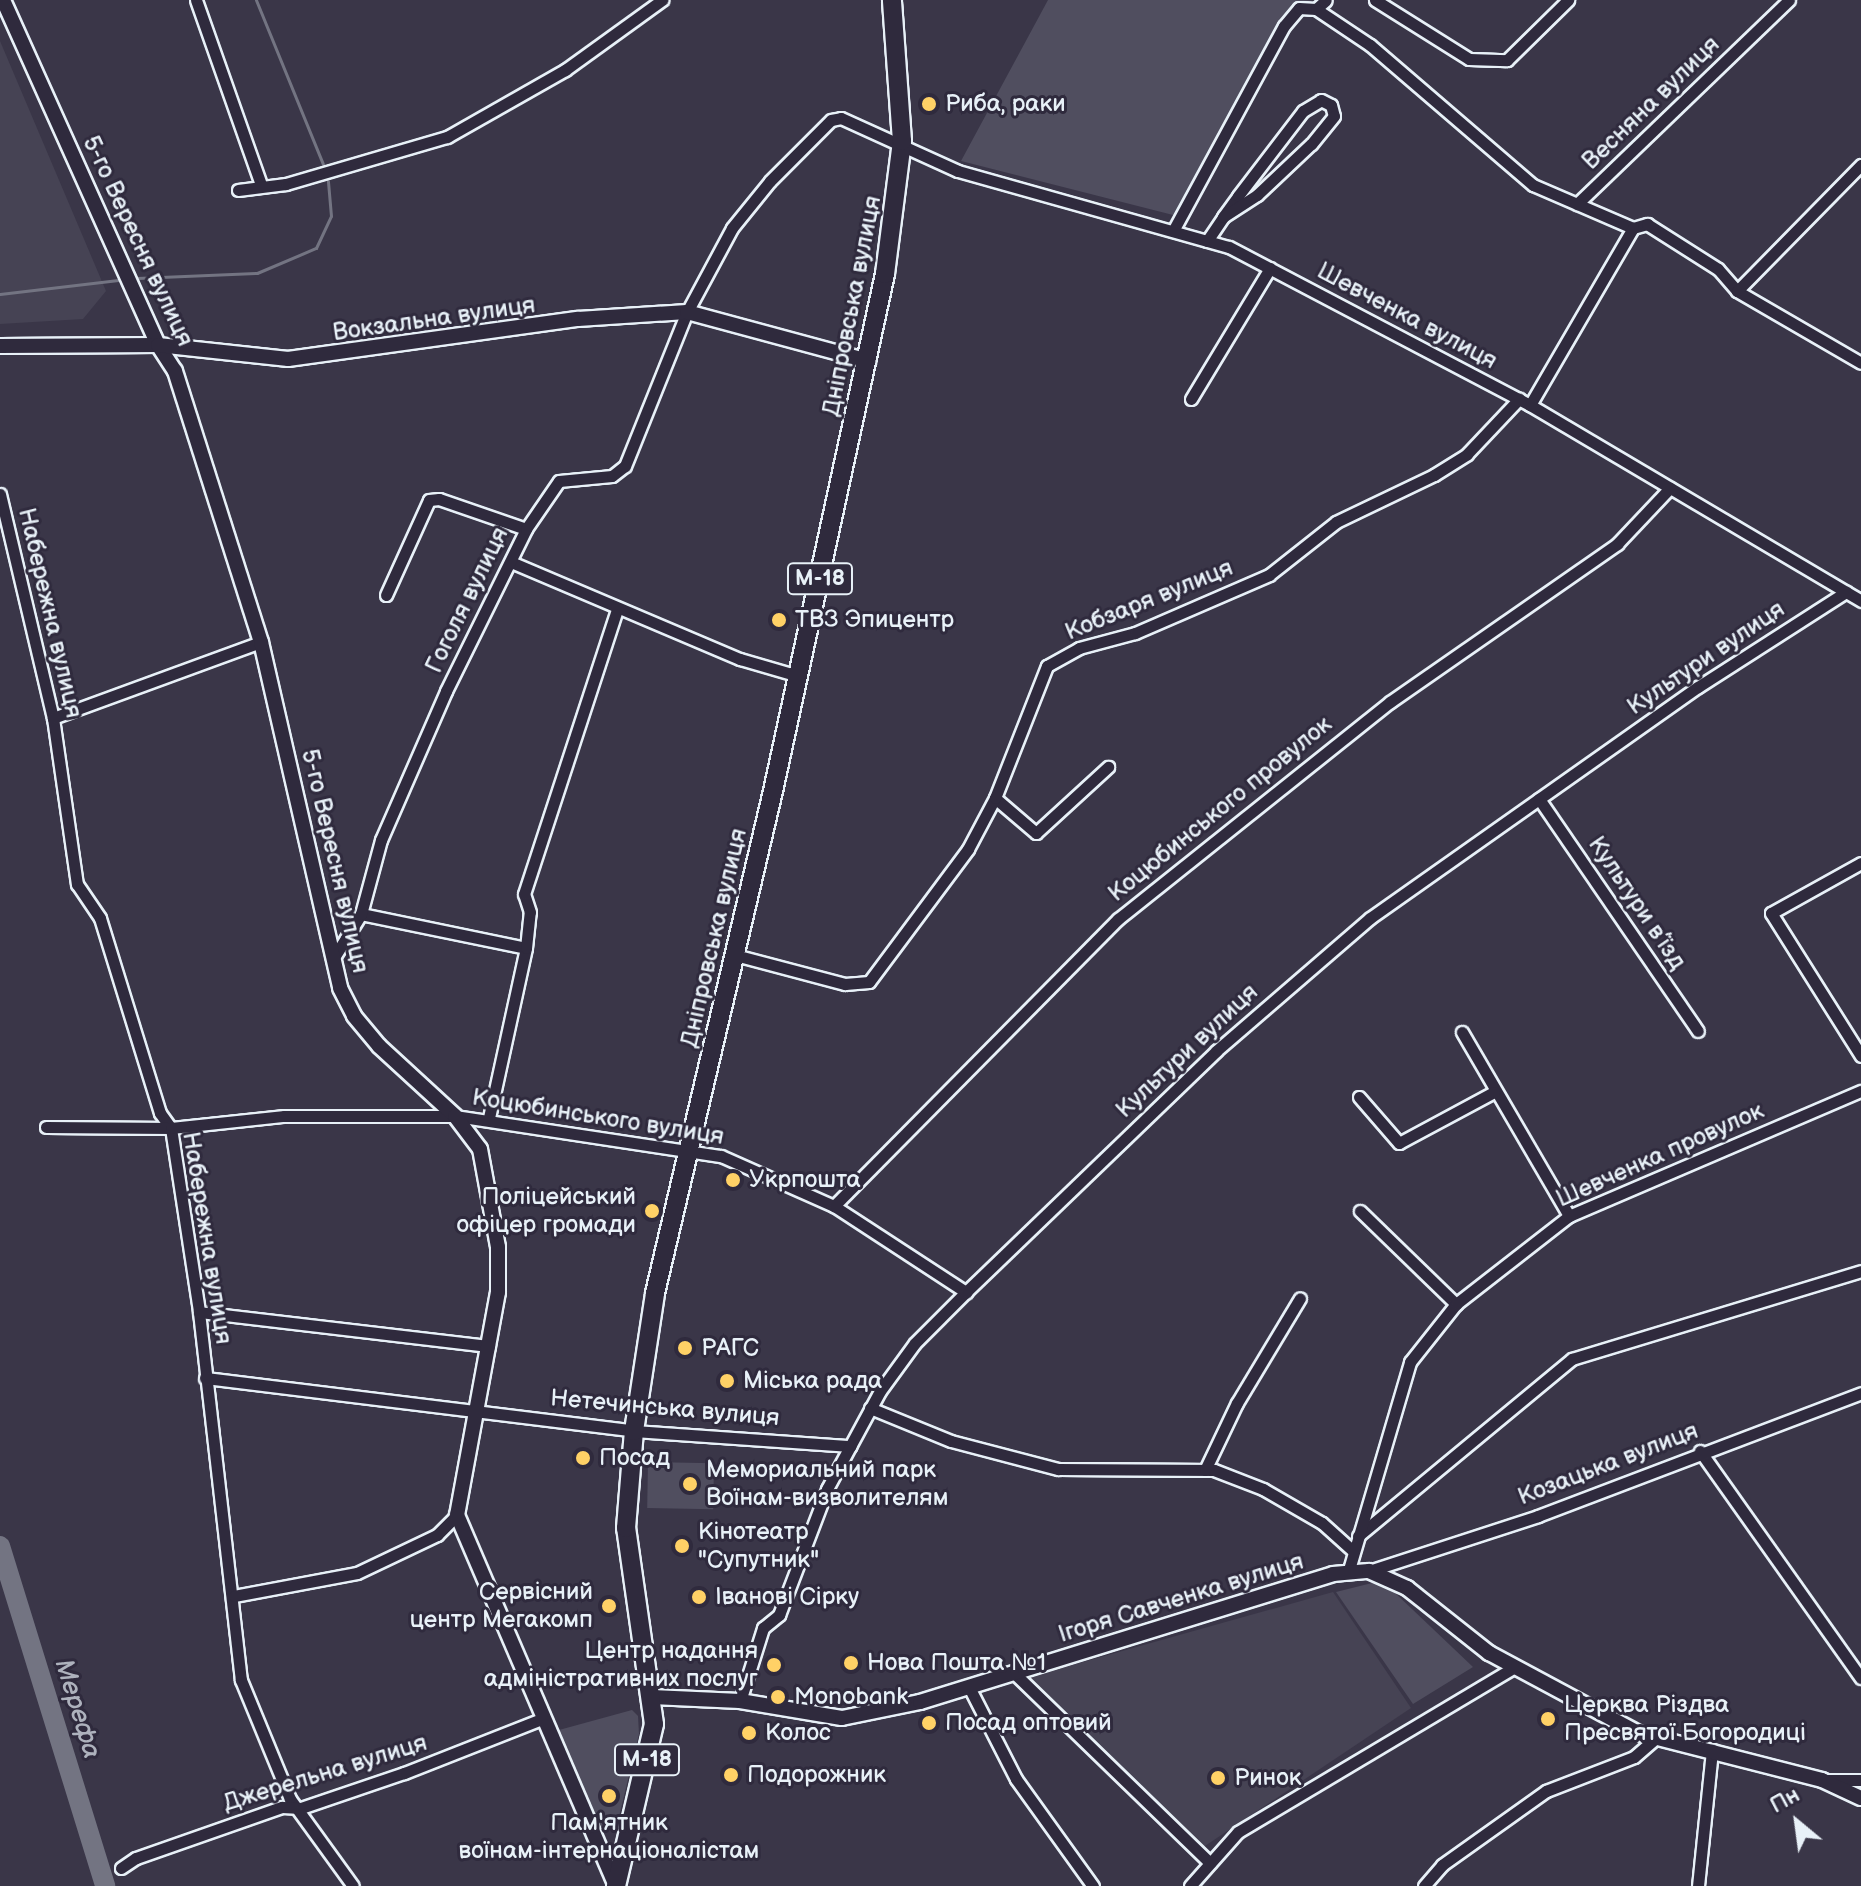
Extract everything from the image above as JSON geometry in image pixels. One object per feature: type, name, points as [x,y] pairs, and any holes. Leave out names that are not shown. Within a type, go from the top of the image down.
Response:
[{"type":"highway","name":"Дніпровська вулиця","points":[[616,1886],[652,1738],[652,1697],[626,1528],[634,1431],[655,1293],[735,955],[868,361],[895,213],[902,141],[892,0]]},
{"type":"street","name":"5-го Вересня вулиця","points":[[3,0],[158,345],[175,371],[261,642],[333,959],[354,1016],[379,1046],[473,1135],[488,1176],[498,1262],[489,1346],[457,1515]]},
{"type":"street","points":[[196,0],[261,185]]},
{"type":"street","points":[[238,190],[286,184],[447,137],[565,70],[662,0]]},
{"type":"street","points":[[1316,9],[1326,0]]},
{"type":"street","points":[[1375,0],[1469,59],[1507,60],[1568,0]]},
{"type":"street","name":"Весняна вулиця","points":[[1577,204],[1789,0]]},
{"type":"street","points":[[1173,231],[1296,4],[1316,9],[1370,45],[1533,185],[1633,228],[1647,224],[1718,269],[1737,291],[1861,363]]},
{"type":"street","points":[[1207,241],[1223,217],[1303,111],[1321,100],[1331,105],[1334,116],[1311,144],[1257,195],[1223,217]]},
{"type":"street","name":"Шевченка вулиця","points":[[687,312],[732,228],[831,120],[841,118],[902,141],[958,171],[1207,241],[1270,268],[1524,402],[1861,601]]},
{"type":"street","points":[[1737,291],[1861,165]]},
{"type":"street","name":"Кобзаря вулиця","points":[[735,955],[845,984],[869,982],[968,849],[995,798],[1047,666],[1079,648],[1135,633],[1269,575],[1336,522],[1434,475],[1467,454],[1524,402],[1633,228]]},
{"type":"street","points":[[1191,399],[1270,268]]},
{"type":"street","name":"Вокзальна вулиця","points":[[0,346],[158,345],[314,358],[578,319],[687,312],[868,361]]},
{"type":"street","name":"Гоголя вулиця","points":[[333,959],[361,914],[381,840],[446,691],[526,529],[559,481],[612,476],[625,466],[687,312]]},
{"type":"street","name":"Коцюбинського провулок","points":[[834,1206],[1118,919],[1390,702],[1617,544],[1670,488]]},
{"type":"street","name":"Набережна вулиця","points":[[0,494],[53,718],[77,884],[100,918],[160,1113],[171,1128],[199,1312],[234,1596],[241,1680],[290,1799],[301,1808],[353,1886]]},
{"type":"street","points":[[386,595],[429,500],[439,499],[526,529]]},
{"type":"street","points":[[511,562],[740,659],[798,676]]},
{"type":"street","name":"Культури вулиця","points":[[740,1701],[763,1628],[779,1615],[827,1489],[870,1408],[915,1343],[1216,1051],[1370,918],[1539,799],[1846,592]]},
{"type":"street","points":[[489,1118],[526,948],[530,912],[524,894],[617,609]]},
{"type":"street","points":[[53,718],[261,642]]},
{"type":"street","points":[[995,798],[1036,833],[1108,767]]},
{"type":"street","name":"Культури в’їзд","points":[[1539,799],[1698,1031]]},
{"type":"street","points":[[1861,863],[1771,913],[1861,1056]]},
{"type":"street","points":[[361,914],[526,948]]},
{"type":"street","points":[[1462,1032],[1494,1092],[1569,1216]]},
{"type":"street","name":"Шевченка провулок","points":[[1348,1573],[1352,1550],[1410,1362],[1456,1304],[1569,1216],[1861,1091]]},
{"type":"street","points":[[1359,1097],[1399,1143],[1494,1092]]},
{"type":"street","name":"Коцюбинського вулиця","points":[[46,1127],[171,1128],[284,1116],[455,1116],[489,1118],[688,1152],[757,1169],[834,1206],[966,1292]]},
{"type":"street","points":[[1360,1211],[1456,1304]]},
{"type":"street","points":[[1358,1537],[1572,1359],[1861,1271]]},
{"type":"street","points":[[1205,1470],[1237,1403],[1300,1298]]},
{"type":"street","points":[[199,1312],[489,1346]]},
{"type":"street","points":[[205,1378],[475,1412]]},
{"type":"street","name":"Козацька вулиця","points":[[1369,1571],[1538,1516],[1700,1451],[1861,1393]]},
{"type":"street","points":[[870,1408],[951,1441],[1058,1469],[1205,1470],[1263,1489],[1322,1523],[1352,1550]]},
{"type":"street","name":"Нетечинська вулиця","points":[[475,1412],[634,1431],[850,1446]]},
{"type":"street","points":[[1700,1451],[1861,1678]]},
{"type":"street","points":[[234,1596],[357,1573],[437,1535],[457,1515],[616,1886]]},
{"type":"street","points":[[1369,1571],[1407,1588],[1489,1653],[1656,1738],[1822,1780],[1861,1798]]},
{"type":"street","name":"Ігоря Савченка вулиця","points":[[652,1697],[740,1701],[842,1718],[969,1687],[1348,1573],[1369,1571]]},
{"type":"street","points":[[1190,1886],[1238,1832],[1515,1667]]},
{"type":"street","points":[[1014,1673],[1210,1863]]},
{"type":"street","points":[[969,1687],[1016,1779],[1093,1886]]},
{"type":"street","name":"Джерельна вулиця","points":[[121,1868],[136,1858],[282,1807],[301,1808],[542,1719]]},
{"type":"street","points":[[1424,1886],[1442,1865],[1546,1791],[1634,1757],[1656,1738]]},
{"type":"street","points":[[1698,1886],[1712,1750]]},
{"type":"street","points":[[1822,1780],[1861,1780]]},
{"type":"shaded area","points":[[1048,0],[1313,0],[1294,2],[1177,216],[961,161]]},
{"type":"shaded area","points":[[0,41],[106,291],[83,319],[0,324]]},
{"type":"shaded area","points":[[648,1462],[714,1463],[713,1509],[647,1508]]},
{"type":"shaded area","points":[[1376,1582],[1392,1590],[1473,1667],[1413,1704],[1336,1592]]},
{"type":"shaded area","name":"Ринок","points":[[1333,1592],[1411,1708],[1202,1848],[1026,1678]]},
{"type":"shaded area","points":[[632,1710],[638,1716],[639,1734],[617,1825],[607,1830],[597,1826],[559,1730]]},
{"type":"waterway","points":[[256,0],[323,164]]},
{"type":"waterway","points":[[137,278],[257,273],[316,248],[331,216],[328,181]]},
{"type":"waterway","points":[[0,294],[118,280]]},
{"type":"waterway","name":"Мерефа","points":[[0,1546],[105,1886]]},
{"type":"place","name":"Риба, раки","points":[[929,104]]},
{"type":"place","name":"ТВЗ Эпицентр","points":[[779,620]]},
{"type":"place","name":"Укрпошта","points":[[733,1180]]},
{"type":"place","name":"Поліцейський офіцер громади","points":[[652,1211]]},
{"type":"place","name":"РАГС","points":[[685,1348]]},
{"type":"place","name":"Міська рада","points":[[727,1381]]},
{"type":"place","name":"Посад","points":[[583,1458]]},
{"type":"place","name":"Мемориальний парк Воїнам-визволителям","points":[[690,1484]]},
{"type":"place","name":"Кінотеатр \"Супутник\"","points":[[682,1546]]},
{"type":"place","name":"Іванові Сірку","points":[[699,1597]]},
{"type":"place","name":"Сервісний центр Мегакомп","points":[[609,1606]]},
{"type":"place","name":"Нова Пошта №1","points":[[851,1663]]},
{"type":"place","name":"Центр надання адміністративних послуг","points":[[774,1665]]},
{"type":"place","name":"Monobank","points":[[778,1697]]},
{"type":"place","name":"Церква Різдва Пресвятої Богородиці","points":[[1548,1719]]},
{"type":"place","name":"Посад оптовий","points":[[929,1723]]},
{"type":"place","name":"Колос","points":[[749,1733]]},
{"type":"place","name":"Подорожник","points":[[731,1775]]},
{"type":"place","name":"Ринок","points":[[1218,1778]]},
{"type":"place","name":"Пам'ятник воїнам-інтернаціоналістам","points":[[609,1796]]}]
